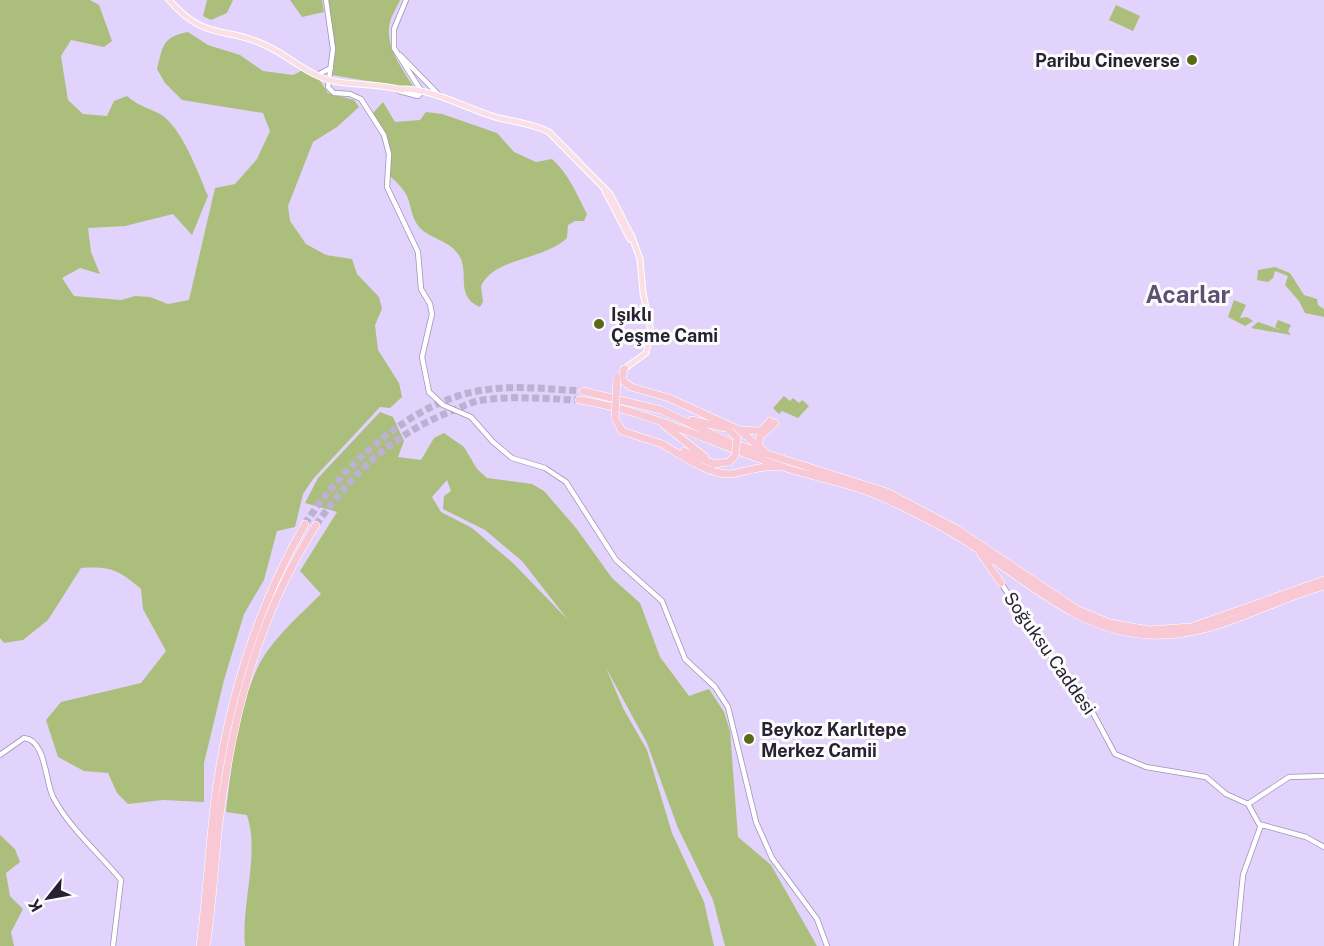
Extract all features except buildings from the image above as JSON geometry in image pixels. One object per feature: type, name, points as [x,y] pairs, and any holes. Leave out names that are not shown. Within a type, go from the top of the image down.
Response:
[{"type":"highway","points":[[624,369],[617,374],[615,418],[622,431],[714,465],[729,462],[737,448],[737,438],[731,430],[679,402]]},
{"type":"highway","points":[[624,369],[622,380],[630,387],[679,402],[768,453]]},
{"type":"highway","points":[[583,391],[731,430],[761,431],[772,422],[760,436],[758,447]]},
{"type":"highway","points":[[579,400],[650,417],[788,469],[847,484],[887,499],[1000,561],[1008,570],[1092,617],[1127,627],[1160,631],[1208,623],[1322,583]]},
{"type":"highway","points":[[661,410],[729,442],[887,492],[957,529],[1032,583]]},
{"type":"highway","points":[[650,417],[714,465]]},
{"type":"highway","points":[[662,444],[706,467],[728,474],[765,466],[788,469]]},
{"type":"highway","points":[[200,946],[216,792],[234,700],[262,615],[283,566],[305,524]]},
{"type":"highway","points":[[206,946],[227,763],[240,700],[275,601],[316,525]]},
{"type":"highway","points":[[973,546],[982,561]]},
{"type":"highway","points":[[973,546],[999,579]]},
{"type":"highway","points":[[999,579],[1000,561]]},
{"type":"highway","points":[[999,579],[1008,570]]},
{"type":"main road","points":[[169,0],[194,24],[207,30],[264,44],[330,79],[421,93],[549,132],[614,199],[632,235],[651,339],[646,353],[624,369]]},
{"type":"main road","points":[[326,0],[333,49],[328,87]]},
{"type":"main road","points":[[406,0],[393,34],[394,48],[421,93]]},
{"type":"main road","points":[[396,23],[396,44],[400,54],[423,81],[450,102]]},
{"type":"main road","points":[[320,75],[331,68]]},
{"type":"main road","points":[[320,75],[328,87],[335,92],[350,94],[361,99],[384,135],[389,154],[387,188],[418,252],[421,289],[430,304],[432,314],[422,357],[429,392],[443,405],[471,417],[493,442],[512,458],[545,468],[561,478],[616,560],[662,601],[685,659],[715,687],[728,706],[756,822],[772,858],[817,920],[827,946]]},
{"type":"main road","points":[[330,79],[335,92]]},
{"type":"main road","points":[[603,187],[616,214],[632,235]]},
{"type":"main road","name":"Soğuksu Caddesi","points":[[999,579],[1031,629],[1086,700],[1115,754],[1146,767],[1206,777],[1226,794],[1248,804]]},
{"type":"main road","points":[[0,755],[24,738],[33,741],[44,760],[46,781],[62,811],[121,880],[113,946]]},
{"type":"main road","points":[[1324,776],[1289,777],[1248,804],[1261,825],[1306,837],[1324,847]]},
{"type":"main road","points":[[1236,946],[1243,874],[1261,825]]},
{"type":"green space","points":[[0,0],[90,0],[99,5],[112,41],[104,47],[71,40],[61,56],[68,100],[83,114],[107,116],[114,101],[127,96],[160,114],[168,120],[182,140],[208,196],[192,235],[173,214],[125,226],[88,228],[91,252],[100,274],[80,268],[62,278],[74,296],[121,300],[135,296],[150,297],[168,304],[189,300],[215,188],[235,184],[257,159],[270,131],[263,113],[182,100],[165,83],[157,69],[168,40],[188,32],[208,45],[240,55],[263,71],[293,75],[303,70],[319,79],[328,93],[354,100],[359,107],[337,127],[313,142],[288,206],[290,221],[306,244],[326,255],[352,259],[357,274],[379,297],[382,309],[375,325],[378,350],[399,383],[402,397],[390,408],[380,407],[313,479],[303,494],[295,527],[277,531],[264,580],[244,614],[224,680],[204,763],[204,802],[163,800],[128,804],[117,793],[108,773],[84,771],[58,757],[46,720],[61,702],[141,683],[166,651],[143,609],[141,589],[120,573],[100,568],[81,568],[48,620],[23,640],[4,643],[0,638]]},
{"type":"green space","points":[[207,0],[233,0],[227,13],[211,20],[203,16]]},
{"type":"green space","points":[[290,0],[322,0],[324,12],[302,17]]},
{"type":"green space","points":[[326,0],[400,0],[390,22],[390,40],[396,57],[415,89],[332,75],[334,48]]},
{"type":"green space","points":[[1116,5],[1140,16],[1133,31],[1109,20]]},
{"type":"green space","points":[[383,102],[395,122],[420,120],[426,112],[442,114],[497,133],[514,152],[536,162],[552,159],[563,171],[576,192],[587,214],[584,221],[575,221],[568,225],[567,238],[557,245],[497,270],[481,286],[483,302],[480,307],[473,303],[465,292],[461,259],[448,244],[420,228],[414,220],[406,194],[390,176],[387,143],[373,113]]},
{"type":"green space","points":[[1275,267],[1290,273],[1304,295],[1317,299],[1318,305],[1324,309],[1324,317],[1305,313],[1299,301],[1285,285],[1288,276],[1275,271],[1273,278],[1268,282],[1257,280],[1258,270]]},
{"type":"green space","points":[[1234,300],[1246,305],[1240,318],[1247,317],[1253,321],[1245,326],[1228,317]]},
{"type":"green space","points":[[1278,320],[1291,325],[1288,331],[1291,335],[1251,328],[1258,322],[1281,330],[1275,327]]},
{"type":"green space","points":[[784,396],[790,401],[793,398],[799,403],[802,400],[809,406],[798,418],[782,411],[779,414],[773,408]]},
{"type":"green space","points":[[380,412],[393,417],[404,441],[398,457],[421,460],[434,438],[444,433],[464,447],[477,469],[487,478],[532,484],[544,491],[576,528],[612,578],[640,603],[660,657],[689,696],[709,689],[724,712],[730,731],[738,837],[771,865],[817,946],[725,946],[713,900],[678,828],[647,743],[606,668],[623,708],[647,750],[672,833],[704,902],[714,946],[245,946],[245,913],[252,846],[247,815],[226,812],[233,757],[245,701],[263,657],[295,619],[321,594],[300,571],[337,512],[305,503],[318,478]],"holes":[[[447,480],[451,491],[444,496],[443,509],[485,530],[522,561],[568,620],[514,564],[472,528],[441,512],[432,497]]]},
{"type":"green space","points":[[0,835],[15,849],[20,862],[6,873],[10,896],[23,909],[11,932],[14,946],[0,946]]},
{"type":"tunnel","points":[[305,524],[337,482],[377,443],[400,425],[448,399],[500,388],[583,391]]},
{"type":"tunnel","points":[[316,525],[343,490],[373,459],[407,433],[426,422],[477,401],[489,399],[579,400]]},
{"type":"place","name":"Paribu Cineverse","points":[[1192,60]]},
{"type":"place","name":"Işıklı Çeşme Cami","points":[[599,324]]},
{"type":"place","name":"Beykoz Karlıtepe Merkez Camii","points":[[749,739]]},
{"type":"district","name":"Acarlar","points":[[1188,294]]}]
